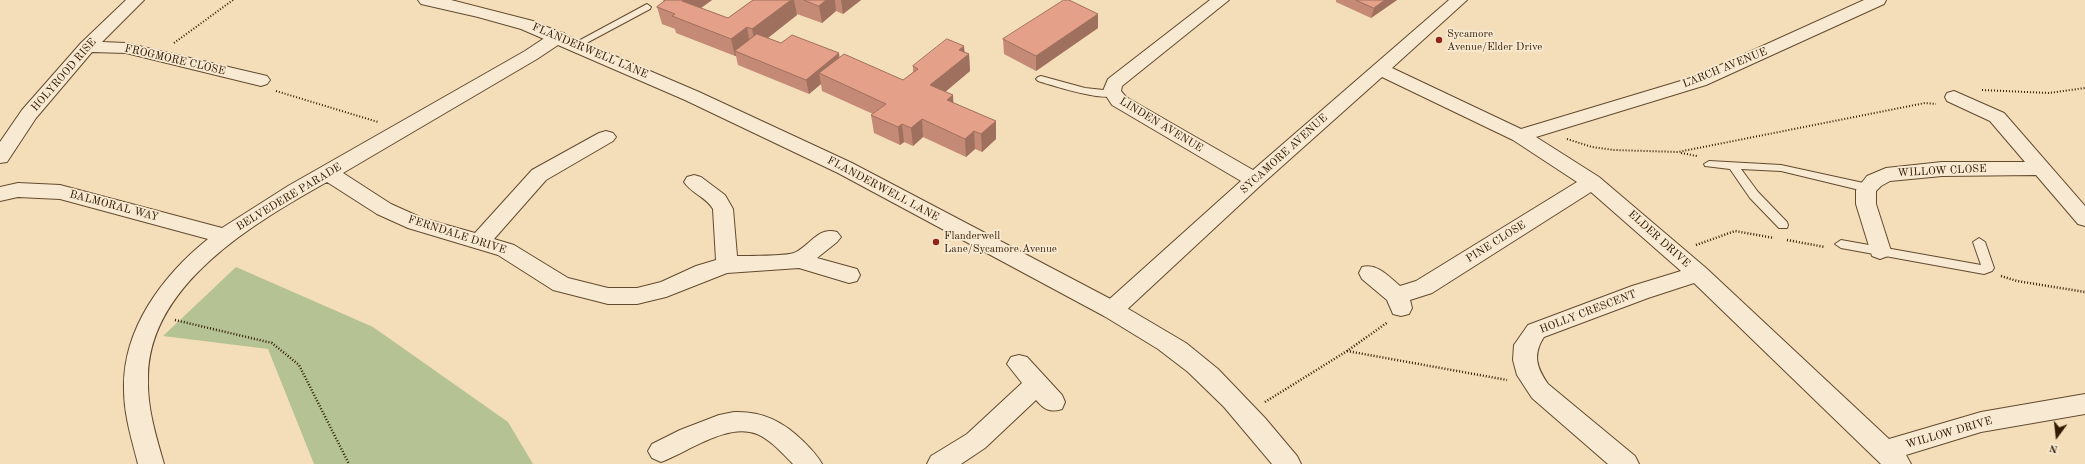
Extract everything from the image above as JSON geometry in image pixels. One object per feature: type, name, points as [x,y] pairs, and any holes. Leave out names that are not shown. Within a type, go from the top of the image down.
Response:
[{"type":"street","name":"HOLYROOD RISE","points":[[1,153],[41,98],[88,47],[136,0]]},
{"type":"street","name":"FLANDERWELL LANE","points":[[427,0],[504,18],[558,37],[692,96],[845,168],[1112,310],[1154,335],[1196,364],[1246,414],[1288,464]]},
{"type":"street","name":"LINDEN AVENUE","points":[[1221,0],[1114,83],[1111,88],[1113,94],[1119,101],[1254,180]]},
{"type":"street","name":"SYCAMORE AVENUE","points":[[1112,310],[1254,180],[1457,0]]},
{"type":"street","name":"LARCH AVENUE","points":[[1529,133],[1700,81],[1878,0]]},
{"type":"street","name":"BELVEDERE PARADE","points":[[152,464],[135,400],[135,372],[140,346],[152,315],[174,284],[200,257],[243,223],[530,55],[558,37]]},
{"type":"street","name":"FROGMORE CLOSE","points":[[88,47],[126,48],[261,80]]},
{"type":"street","name":"ELDER DRIVE","points":[[1380,69],[1529,133],[1592,182],[1675,253],[1891,458]]},
{"type":"street","points":[[1954,97],[1997,118],[2085,219]]},
{"type":"street","points":[[479,242],[539,175],[606,137]]},
{"type":"street","name":"WILLOW CLOSE","points":[[1868,188],[1874,182],[1886,175],[1942,169],[2040,168]]},
{"type":"street","name":"FERNDALE DRIVE","points":[[328,173],[384,209],[415,223],[516,254],[561,284],[608,296],[637,296],[666,289],[704,272],[727,265],[799,260],[849,275]]},
{"type":"street","points":[[694,182],[718,200],[723,209],[727,265]]},
{"type":"street","name":"PINE CLOSE","points":[[1399,302],[1592,182]]},
{"type":"street","points":[[1868,188],[1866,190],[1866,204],[1880,251]]},
{"type":"street","name":"BALMORAL WAY","points":[[0,194],[18,190],[60,192],[226,236]]},
{"type":"street","points":[[799,260],[830,237]]},
{"type":"street","points":[[1370,273],[1399,302]]},
{"type":"street","name":"HOLLY CRESCENT","points":[[1626,464],[1540,392],[1529,375],[1524,360],[1526,345],[1536,331],[1640,292],[1698,274]]},
{"type":"street","points":[[1019,364],[1053,402]]},
{"type":"street","points":[[940,464],[976,441],[1036,384]]},
{"type":"street","name":"WILLOW DRIVE","points":[[1891,458],[1981,422],[2085,404]]},
{"type":"street","points":[[661,451],[727,422],[745,421],[760,424],[777,433],[809,464]]},
{"type":"lane","points":[[576,45],[647,7]]},
{"type":"lane","points":[[1041,79],[1085,91],[1113,94]]},
{"type":"lane","points":[[1709,164],[1782,168],[1868,188]]},
{"type":"lane","points":[[1733,165],[1754,195],[1783,225]]},
{"type":"lane","points":[[1841,244],[1984,270],[1988,268],[1979,242]]},
{"type":"path","points":[[157,55],[233,0]]},
{"type":"path","points":[[261,80],[261,87],[404,129]]},
{"type":"path","points":[[1529,133],[1592,147],[1614,150],[1678,152],[1925,103],[1945,104],[1965,89],[2049,92],[2085,88]]},
{"type":"path","points":[[1675,253],[1735,231],[1836,249],[1841,244]]},
{"type":"path","points":[[1984,270],[2017,281],[2085,292]]},
{"type":"path","points":[[1246,414],[1347,351],[1389,321],[1399,302]]},
{"type":"path","points":[[152,315],[272,343],[299,365],[349,464]]},
{"type":"path","points":[[1347,351],[1535,385]]},
{"type":"green space","points":[[236,267],[373,327],[508,422],[533,464],[314,464],[268,349],[163,336]]},
{"type":"building","points":[[666,0],[684,0],[682,1],[728,18],[753,0],[791,0],[752,29],[747,27],[731,39],[672,16],[675,14],[657,7]]},
{"type":"building","points":[[804,0],[826,0],[819,6]]},
{"type":"building","points":[[1064,0],[1069,0],[1098,14],[1036,56],[1003,39]]},
{"type":"building","points":[[1356,0],[1385,0],[1374,8]]},
{"type":"building","points":[[757,34],[781,43],[792,35],[839,53],[806,80],[735,51]]},
{"type":"building","points":[[947,39],[964,46],[959,50],[969,54],[930,85],[953,95],[947,100],[996,121],[981,134],[974,131],[965,139],[922,119],[911,128],[902,124],[898,127],[871,115],[886,104],[819,73],[844,54],[903,80],[918,69],[913,66]]},
{"type":"place","name":"Sycamore Avenue/Elder Drive","points":[[1439,40]]},
{"type":"place","name":"Flanderwell Lane/Sycamore Avenue","points":[[936,242]]}]
